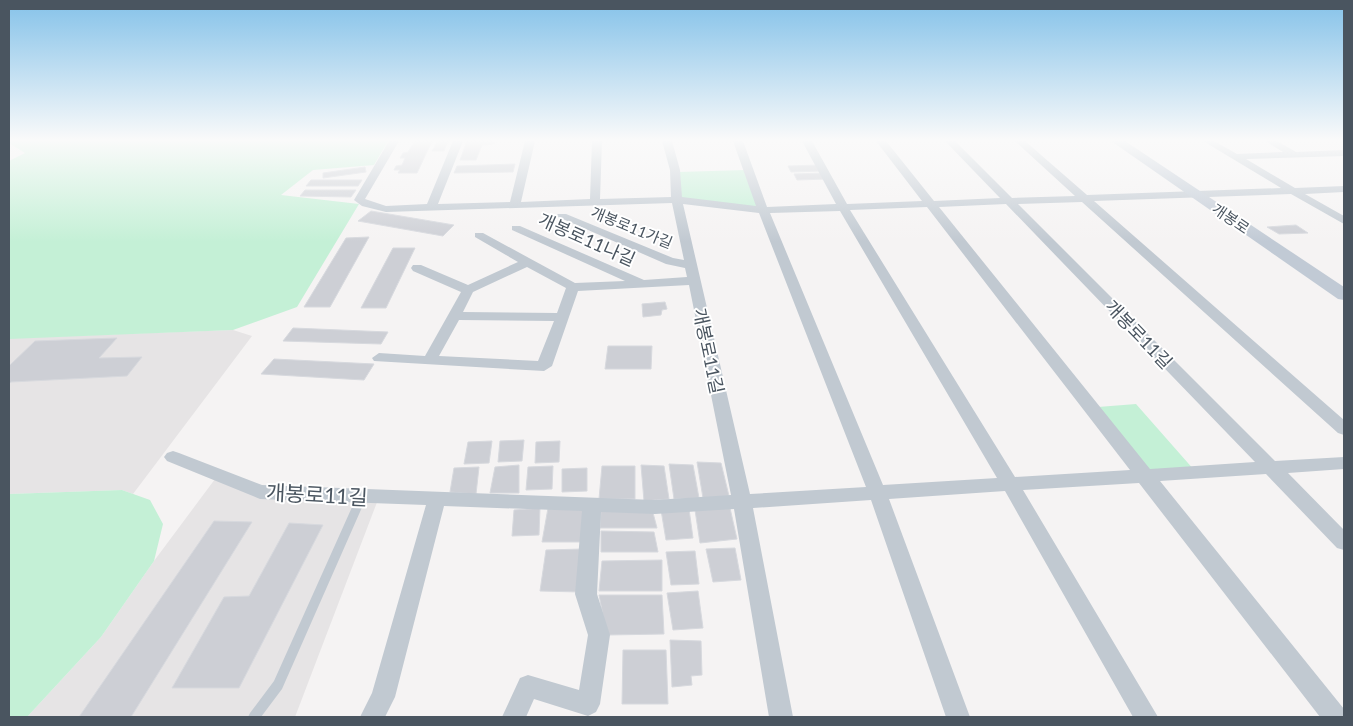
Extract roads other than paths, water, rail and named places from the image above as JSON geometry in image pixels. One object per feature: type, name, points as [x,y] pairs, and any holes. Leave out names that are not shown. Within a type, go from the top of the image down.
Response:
[{"type":"main road","name":"개봉로","points":[[1167,175],[1344,295]]},
{"type":"street","points":[[374,175],[359,200],[366,204],[386,209],[677,200],[763,210],[1344,189]]},
{"type":"street","points":[[431,207],[444,175]]},
{"type":"street","points":[[515,205],[522,175]]},
{"type":"street","points":[[595,202],[596,175]]},
{"type":"street","name":"개봉로11길","points":[[675,175],[677,200],[742,501],[781,717]]},
{"type":"street","points":[[750,175],[877,492],[958,717]]},
{"type":"street","points":[[825,175],[1010,484],[1146,717]]},
{"type":"street","points":[[907,175],[1335,717]]},
{"type":"street","name":"개봉로11길","points":[[984,175],[1268,467],[1344,542]]},
{"type":"street","points":[[1059,175],[1344,429]]},
{"type":"street","points":[[1265,175],[1344,221]]},
{"type":"street","name":"개봉로11가길","points":[[562,216],[670,261],[691,265]]},
{"type":"street","name":"개봉로11나길","points":[[516,228],[643,284]]},
{"type":"street","points":[[379,358],[544,366],[573,287],[479,236]]},
{"type":"street","points":[[430,360],[468,290],[527,262]]},
{"type":"street","points":[[417,268],[468,290]]},
{"type":"street","name":"개봉로11나길","points":[[573,287],[694,281]]},
{"type":"street","points":[[454,316],[562,317]]},
{"type":"street","name":"개봉로11길","points":[[173,457],[260,492],[656,507],[1344,463]]},
{"type":"street","points":[[372,717],[383,697],[437,499]]},
{"type":"street","points":[[514,717],[528,686],[588,704],[599,635],[586,594],[592,504]]},
{"type":"lane","points":[[254,717],[278,685],[362,496]]}]
